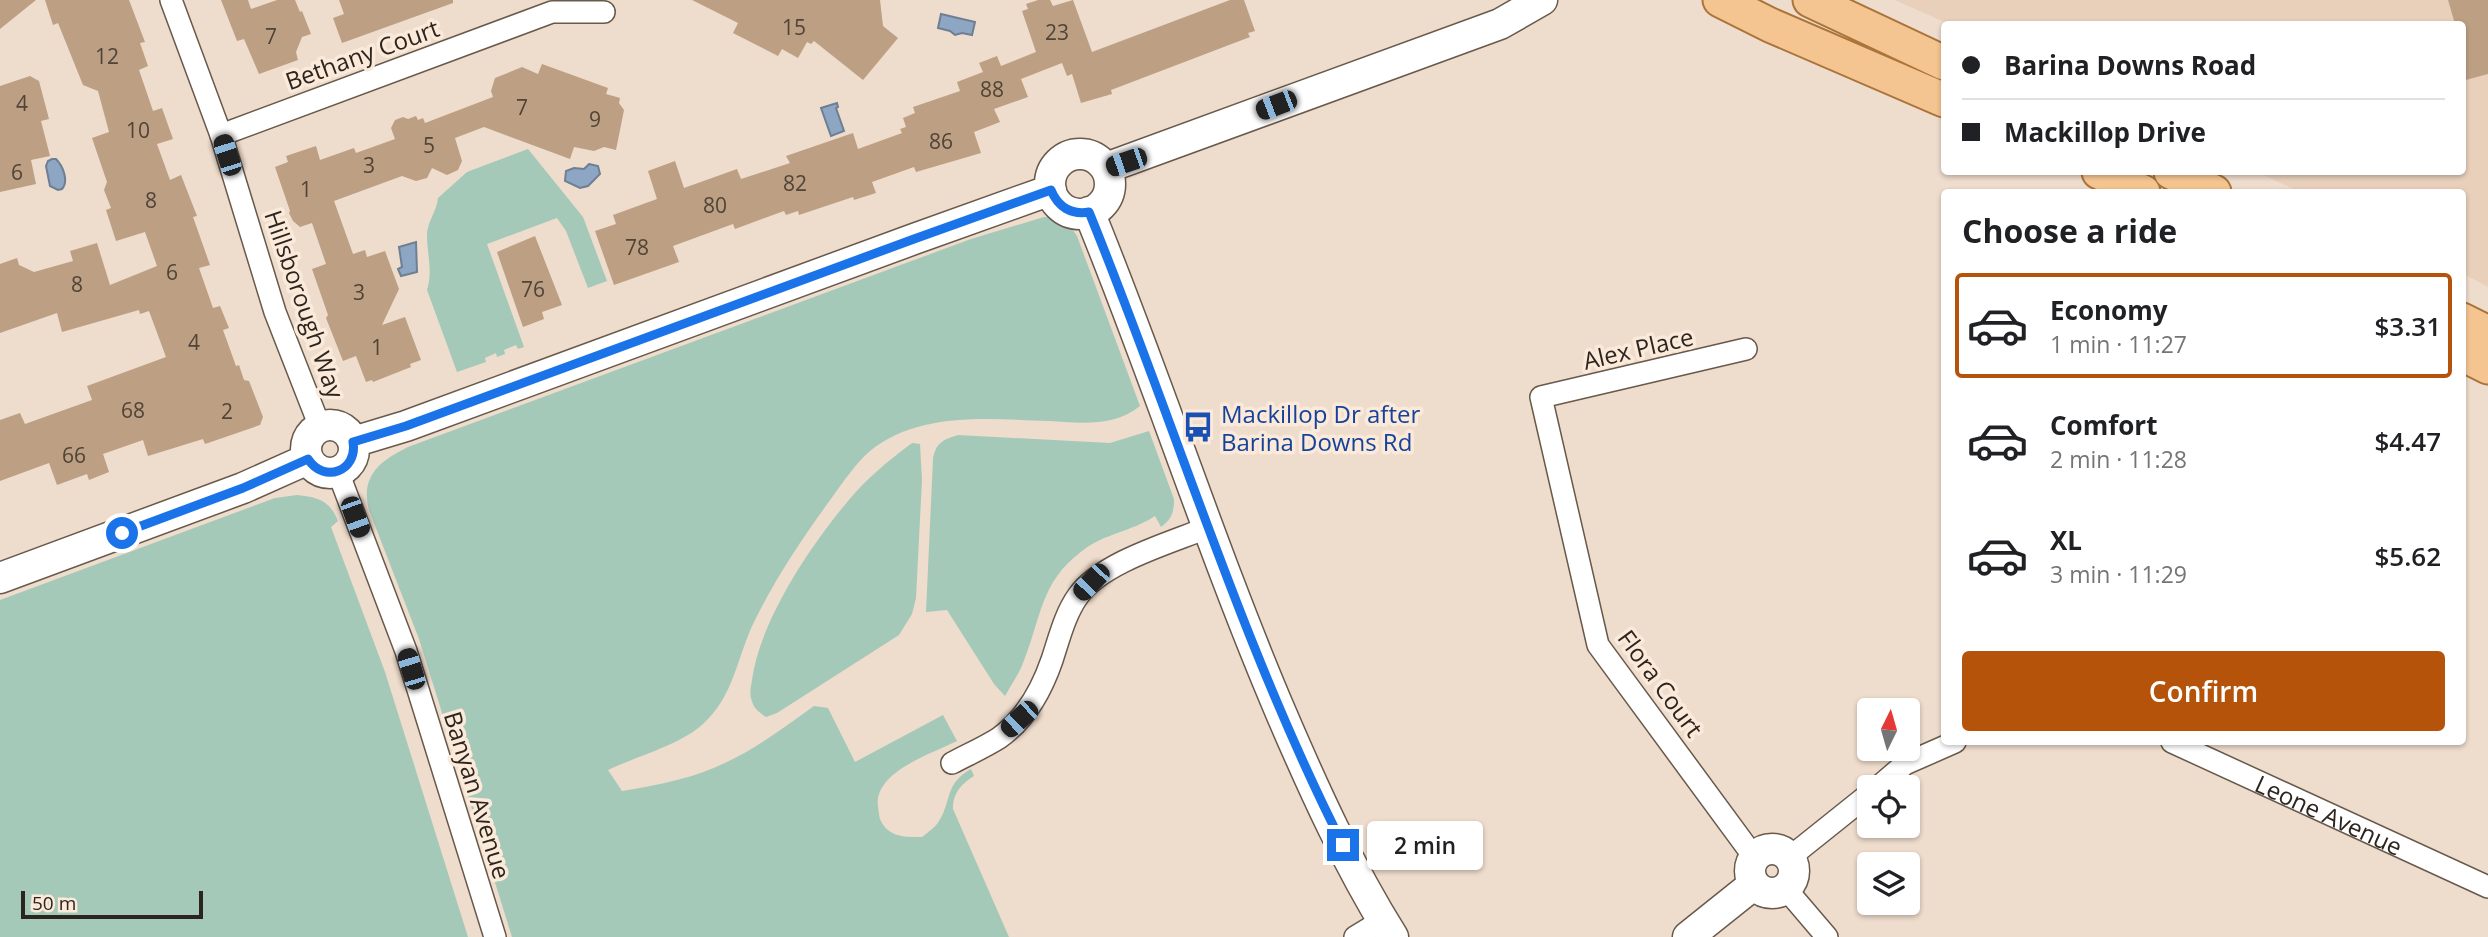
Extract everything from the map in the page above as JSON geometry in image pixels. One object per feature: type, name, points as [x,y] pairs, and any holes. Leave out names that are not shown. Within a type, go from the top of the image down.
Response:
[{"type":"main road","points":[[1720,0],[1770,25],[1941,99]]},
{"type":"main road","points":[[1810,0],[1941,62]]},
{"type":"main road","points":[[2106,175],[2136,189]]},
{"type":"main road","points":[[2177,175],[2208,189]]},
{"type":"main road","points":[[2466,322],[2488,333]]},
{"type":"main road","points":[[2466,356],[2488,367]]},
{"type":"street","name":"Hillsborough Way","points":[[171,0],[221,135],[275,312],[320,427]]},
{"type":"street","points":[[1106,168],[1500,24],[1542,0]]},
{"type":"street","name":"Bethany Court","points":[[221,135],[552,12],[604,12]]},
{"type":"street","points":[[1087,155],[1096,158],[1106,168],[1109,178],[1108,196],[1089,212],[1076,213],[1067,210],[1059,205],[1051,190],[1051,174],[1055,167],[1069,156],[1087,155]]},
{"type":"street","points":[[353,442],[406,426],[1051,190]]},
{"type":"street","points":[[1089,212],[1131,315],[1240,617],[1303,764],[1388,928],[1355,937]]},
{"type":"street","name":"Alex Place","points":[[1541,397],[1746,349]]},
{"type":"street","name":"Flora Court","points":[[1541,397],[1598,645],[1753,871]]},
{"type":"street","points":[[320,427],[339,427],[353,442],[351,461],[338,472],[324,473],[312,466],[308,459],[306,444],[313,432],[320,427]]},
{"type":"street","points":[[0,578],[243,488],[308,459]]},
{"type":"street","name":"Banyan Avenue","points":[[338,472],[406,651],[495,937]]},
{"type":"street","points":[[952,763],[1000,737],[1034,700],[1046,677],[1065,620],[1078,596],[1091,582],[1111,567],[1209,527]]},
{"type":"street","points":[[1892,775],[1905,764],[1948,745]]},
{"type":"street","name":"Leone Avenue","points":[[2179,745],[2488,887]]},
{"type":"street","points":[[1789,858],[1857,804]]},
{"type":"street","points":[[1688,937],[1753,871],[1765,849],[1778,849],[1787,854],[1794,866],[1793,880],[1786,889],[1776,894],[1763,892],[1753,871]]},
{"type":"street","points":[[1786,889],[1827,937]]},
{"type":"shaded area","points":[[1895,0],[2488,0],[2488,287],[2466,275],[2466,189],[2294,189],[2263,175],[2466,175],[2466,21],[1942,21]]},
{"type":"green space","points":[[528,149],[583,217],[607,281],[588,288],[566,231],[557,218],[487,244],[524,347],[518,349],[516,345],[504,350],[505,354],[497,357],[496,353],[485,358],[486,362],[457,372],[427,290],[430,276],[427,235],[429,226],[438,198],[467,172]]},
{"type":"green space","points":[[1044,217],[1063,222],[1077,236],[1140,406],[1108,421],[1096,422],[979,419],[933,423],[889,438],[870,451],[841,484],[781,573],[748,635],[728,689],[713,713],[683,738],[608,770],[622,791],[689,777],[738,756],[814,706],[828,708],[855,762],[943,715],[957,741],[919,758],[894,774],[879,795],[880,820],[890,832],[905,837],[922,837],[939,821],[956,781],[971,769],[974,776],[959,790],[954,798],[953,809],[1009,937],[512,937],[419,639],[369,510],[367,488],[375,471],[389,458],[408,447],[971,239]]},
{"type":"green space","points":[[1149,431],[1174,499],[1170,518],[1161,527],[1155,516],[1099,540],[1068,563],[1050,588],[1021,667],[1005,696],[994,684],[947,610],[926,612],[933,459],[936,449],[944,441],[958,435],[1110,443]]},
{"type":"green space","points":[[912,443],[920,444],[922,480],[916,598],[912,614],[899,635],[777,713],[766,717],[754,706],[750,690],[757,657],[776,609],[803,562],[848,501],[878,470]]},
{"type":"green space","points":[[297,495],[311,497],[327,504],[338,521],[331,527],[385,672],[468,937],[0,937],[0,600],[275,498]]},
{"type":"water","points":[[941,14],[975,22],[972,35],[955,35],[938,28]]},
{"type":"water","points":[[837,103],[836,108],[844,131],[831,136],[821,108]]},
{"type":"water","points":[[52,159],[56,159],[63,169],[65,182],[62,189],[50,186],[46,166]]},
{"type":"water","points":[[589,164],[598,166],[600,174],[588,186],[580,188],[565,181],[566,171],[584,169]]},
{"type":"water","points":[[416,242],[417,272],[401,276],[398,269],[402,267],[399,247]]},
{"type":"building","points":[[0,0],[36,0],[0,29]]},
{"type":"building","points":[[45,0],[129,0],[145,42],[140,43],[148,66],[139,70],[153,111],[162,108],[173,139],[157,144],[170,180],[181,175],[197,216],[193,217],[210,265],[199,268],[213,308],[220,306],[229,328],[223,330],[236,366],[239,365],[244,380],[249,381],[263,417],[260,425],[205,444],[203,439],[148,456],[143,440],[103,454],[109,472],[89,480],[87,474],[57,485],[49,463],[0,481],[0,420],[20,413],[25,424],[92,400],[87,386],[166,357],[149,311],[140,314],[139,310],[62,332],[57,313],[0,333],[0,264],[17,258],[19,265],[34,272],[73,261],[70,251],[97,243],[110,285],[157,266],[145,232],[116,241],[106,210],[111,208],[104,190],[107,182],[92,138],[109,132],[98,91],[83,85],[58,23],[53,25]]},
{"type":"building","points":[[221,0],[248,0],[251,9],[277,0],[295,0],[311,34],[302,37],[296,52],[298,60],[259,74],[244,39],[237,41]]},
{"type":"building","points":[[339,0],[453,0],[453,3],[342,43],[333,18],[344,14]]},
{"type":"building","points":[[692,0],[880,0],[883,26],[898,38],[863,80],[814,41],[811,44],[807,42],[798,58],[782,49],[778,56],[733,33],[738,23]]},
{"type":"building","points":[[1050,0],[1053,6],[1073,0],[1092,52],[1230,0],[1244,0],[1255,31],[1248,33],[1250,37],[1111,90],[1112,94],[1081,103],[1072,74],[1067,76],[1062,63],[1021,79],[1028,97],[994,109],[1000,122],[974,132],[981,153],[916,172],[914,167],[872,182],[876,193],[854,200],[853,197],[799,215],[798,211],[786,215],[784,211],[735,229],[733,224],[673,246],[679,262],[614,285],[595,231],[616,224],[613,215],[657,199],[648,171],[675,161],[684,188],[737,169],[741,179],[790,163],[786,156],[853,133],[858,149],[902,133],[900,129],[906,127],[903,118],[915,113],[913,107],[960,91],[957,82],[983,72],[979,63],[997,56],[1001,66],[1036,52],[1022,11],[1028,9],[1026,4]]},
{"type":"building","points":[[2448,0],[2488,0],[2488,74],[2466,80],[2466,21],[2454,21]]},
{"type":"building","points":[[542,64],[608,88],[606,94],[620,98],[619,103],[624,110],[616,150],[604,147],[594,151],[574,147],[570,159],[484,127],[455,138],[462,161],[458,170],[447,175],[432,168],[427,178],[416,181],[402,176],[334,201],[353,254],[365,250],[367,257],[385,251],[399,289],[382,325],[405,317],[421,360],[410,364],[411,367],[373,382],[366,382],[356,356],[343,361],[326,318],[328,315],[312,269],[326,264],[312,223],[300,227],[293,221],[275,167],[288,162],[286,156],[316,146],[320,160],[354,148],[356,153],[395,139],[391,128],[395,120],[416,116],[418,120],[423,118],[425,123],[493,97],[491,91],[495,78],[522,67],[538,74]]},
{"type":"building","points":[[30,76],[39,81],[49,119],[41,121],[50,156],[31,160],[36,184],[0,192],[0,86]]},
{"type":"building","points":[[535,236],[562,305],[542,312],[544,319],[523,327],[497,252]]},
{"type":"place","name":"Mackillop Dr after Barina Downs Rd","points":[[1198,427]]},
{"type":"route","points":[[122,533],[243,488],[308,459],[312,466],[324,473],[338,472],[351,461],[353,442],[406,426],[1051,190],[1054,199],[1067,210],[1076,213],[1089,212],[1131,315],[1240,617],[1303,764],[1343,845]]}]
